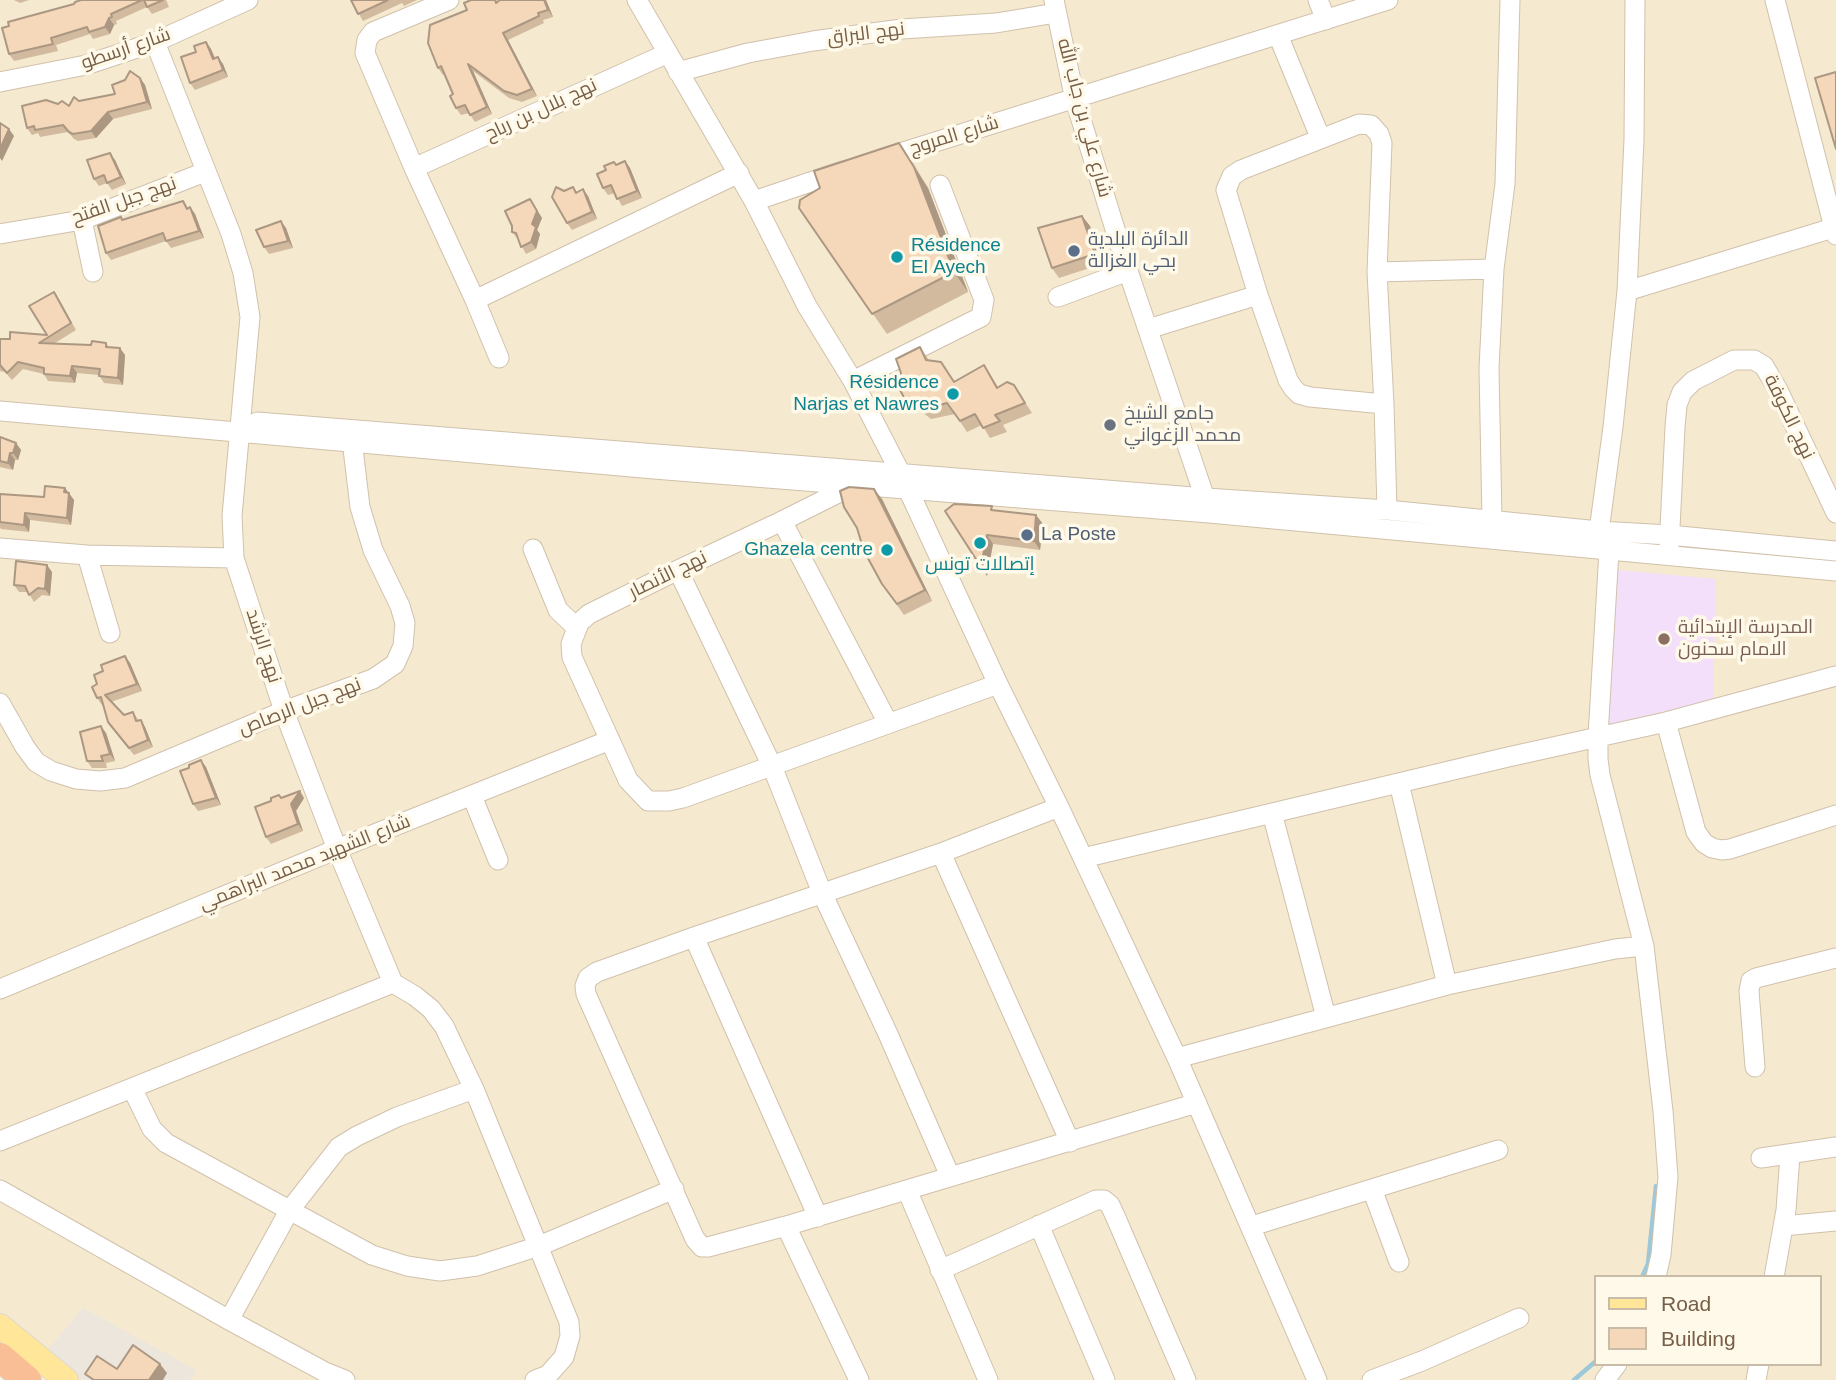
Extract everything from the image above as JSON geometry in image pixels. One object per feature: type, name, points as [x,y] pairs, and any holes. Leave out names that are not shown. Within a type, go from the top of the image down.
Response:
[{"type":"highway","points":[[0,1357],[27,1380]]},
{"type":"main road","points":[[0,1326],[66,1380]]},
{"type":"street","name":"شارع أرسطو","points":[[0,82],[86,65],[155,42],[248,0]]},
{"type":"street","points":[[449,0],[373,32],[365,47],[367,62],[499,358]]},
{"type":"street","points":[[638,0],[754,201],[807,306],[853,381],[903,480],[1177,1058],[1317,1380]]},
{"type":"street","points":[[1318,0],[1326,20]]},
{"type":"street","name":"شارع المروج","points":[[754,201],[917,147],[1075,100],[1388,0]]},
{"type":"street","points":[[1492,520],[1489,368],[1494,269],[1505,184],[1510,0]]},
{"type":"street","points":[[1599,531],[1627,292],[1634,140],[1635,0]]},
{"type":"street","points":[[1627,292],[1835,230],[1775,0]]},
{"type":"street","name":"نهج البراق","points":[[678,72],[748,52],[902,29],[996,23],[1055,7]]},
{"type":"street","name":"شارع علي بن جاب الله","points":[[1055,7],[1075,100],[1128,271],[1208,506]]},
{"type":"street","points":[[1278,34],[1320,137]]},
{"type":"street","name":"نهج الرشد","points":[[155,42],[232,234],[245,284],[250,317],[232,516],[234,558],[284,711],[337,849],[393,983]]},
{"type":"street","name":"نهج بلال بن رباح","points":[[414,168],[668,53]]},
{"type":"street","points":[[1384,404],[1299,394],[1288,380],[1258,295],[1226,190],[1233,176],[1241,170],[1359,124],[1371,125],[1379,134],[1382,143],[1377,272],[1384,404],[1387,510]]},
{"type":"street","name":"نهج جبل الفتح","points":[[0,234],[82,220],[205,172]]},
{"type":"street","points":[[475,300],[738,173]]},
{"type":"street","points":[[853,381],[981,317],[984,300],[940,185]]},
{"type":"street","points":[[82,220],[93,272]]},
{"type":"street","points":[[1377,272],[1494,269]]},
{"type":"street","points":[[1058,297],[1128,271]]},
{"type":"street","points":[[1148,329],[1258,295]]},
{"type":"street","name":"نهج الكوفة","points":[[1668,556],[1677,405],[1682,392],[1693,381],[1734,360],[1754,360],[1764,366],[1836,513]]},
{"type":"street","points":[[0,400],[239,427]]},
{"type":"street","points":[[0,411],[239,427],[1208,506],[1609,551],[1836,571]]},
{"type":"street","name":"نهج جبل الرصاص","points":[[0,703],[36,762],[51,771],[76,779],[100,781],[125,778],[284,711],[373,679],[395,664],[403,646],[405,624],[400,606],[373,550],[360,507],[351,436]]},
{"type":"street","name":"نهج الأنصار","points":[[577,628],[589,614],[782,521],[862,477]]},
{"type":"street","points":[[1208,506],[1387,510],[1836,551]]},
{"type":"street","points":[[782,521],[888,723]]},
{"type":"street","points":[[0,548],[87,555],[234,558]]},
{"type":"street","points":[[533,549],[558,610],[577,628],[571,644],[572,657],[628,780],[648,801],[683,798],[998,684]]},
{"type":"street","points":[[1609,551],[1598,736],[1600,775],[1644,946],[1663,1111],[1668,1177],[1661,1255],[1656,1275]]},
{"type":"street","points":[[87,555],[110,633]]},
{"type":"street","points":[[678,570],[772,766],[822,892],[950,1176]]},
{"type":"street","points":[[1083,858],[1666,722],[1836,676]]},
{"type":"street","points":[[1666,722],[1696,832],[1704,843],[1712,848],[1730,849],[1836,815]]},
{"type":"street","name":"شارع الشهيد محمد البراهمي","points":[[0,989],[337,849],[610,740]]},
{"type":"street","points":[[1399,783],[1447,985]]},
{"type":"street","points":[[472,796],[498,860]]},
{"type":"street","points":[[1059,807],[941,853],[694,937],[597,972],[588,978],[586,994],[695,1239],[702,1247],[786,1226],[1197,1103]]},
{"type":"street","points":[[1272,813],[1326,1017]]},
{"type":"street","points":[[941,853],[1070,1142]]},
{"type":"street","points":[[694,937],[818,1217]]},
{"type":"street","points":[[1177,1058],[1447,985],[1615,949],[1644,946]]},
{"type":"street","points":[[1755,1066],[1749,992],[1751,981],[1836,958]]},
{"type":"street","points":[[0,1141],[393,983],[431,1009],[444,1026],[474,1089],[569,1322],[568,1348],[558,1366],[548,1375],[536,1380]]},
{"type":"street","points":[[132,1088],[152,1129],[166,1143],[372,1255],[407,1266],[457,1270],[477,1266],[539,1246],[674,1189]]},
{"type":"street","points":[[229,1320],[289,1211],[340,1147],[397,1117],[474,1089]]},
{"type":"street","points":[[1761,1158],[1836,1147]]},
{"type":"street","points":[[1252,1226],[1498,1150]]},
{"type":"street","points":[[1774,1275],[1789,1187],[1790,1155]]},
{"type":"street","points":[[1372,1189],[1399,1262]]},
{"type":"street","points":[[0,1190],[229,1320],[345,1380]]},
{"type":"street","points":[[907,1190],[988,1380]]},
{"type":"street","points":[[940,1270],[1096,1200],[1104,1200],[1110,1205],[1186,1380]]},
{"type":"street","points":[[1783,1226],[1836,1221]]},
{"type":"street","points":[[1039,1225],[1105,1380]]},
{"type":"street","points":[[786,1226],[859,1380]]},
{"type":"street","points":[[1372,1380],[1519,1318]]},
{"type":"street","points":[[1605,1380],[1616,1366]]},
{"type":"shaded area","points":[[0,0],[1836,0],[1836,1380],[53,1380],[0,1336]]},
{"type":"shaded area","name":"المدرسة الإبتدائية الامام سحنون","points":[[1618,570],[1716,579],[1713,700],[1608,725]]},
{"type":"shaded area","points":[[83,1308],[196,1370],[190,1380],[83,1380],[48,1350]]},
{"type":"building","points":[[81,0],[142,0],[111,14],[112,17],[105,27],[89,32],[87,27],[51,38],[53,44],[9,54],[2,28],[9,26],[8,22]]},
{"type":"building","points":[[144,0],[163,0],[147,7]]},
{"type":"building","points":[[351,0],[388,0],[358,14]]},
{"type":"building","points":[[471,0],[495,0],[496,3],[500,0],[544,0],[548,10],[503,33],[532,89],[517,95],[504,91],[468,64],[487,107],[470,115],[465,105],[456,108],[441,66],[438,68],[428,43],[430,25],[467,10],[464,3]]},
{"type":"building","points":[[206,42],[213,59],[218,57],[223,70],[190,83],[181,57],[196,52],[194,46]]},
{"type":"building","points":[[130,71],[140,78],[147,102],[108,112],[91,131],[73,134],[63,125],[35,130],[34,126],[27,128],[22,106],[46,100],[58,104],[62,101],[69,106],[74,97],[79,101],[115,94],[112,85],[125,80]]},
{"type":"building","points":[[1836,72],[1836,149],[1815,78]]},
{"type":"building","points":[[0,123],[9,129],[0,149]]},
{"type":"building","name":"Résidence El Ayech","points":[[899,143],[914,167],[954,272],[872,314],[799,208],[800,200],[820,188],[814,171]]},
{"type":"building","points":[[110,153],[121,177],[107,183],[104,175],[94,179],[87,160]]},
{"type":"building","points":[[625,161],[637,191],[617,199],[611,185],[603,188],[597,174],[606,170],[604,166]]},
{"type":"building","points":[[556,187],[564,191],[573,187],[576,193],[583,189],[592,212],[567,223],[552,197]]},
{"type":"building","points":[[530,199],[537,211],[532,224],[536,227],[531,242],[521,247],[516,233],[512,232],[505,211]]},
{"type":"building","points":[[183,201],[187,209],[190,207],[199,231],[166,241],[163,233],[106,253],[98,226],[121,217],[122,220]]},
{"type":"building","name":"الدائرة البلدية بحي الغزالة","points":[[1082,216],[1095,254],[1052,268],[1038,228]]},
{"type":"building","points":[[281,221],[288,241],[264,247],[256,230]]},
{"type":"building","points":[[54,292],[71,323],[39,343],[91,345],[92,341],[106,343],[106,347],[120,348],[118,378],[99,376],[100,369],[72,366],[70,376],[44,374],[44,368],[18,362],[7,373],[0,365],[0,339],[10,339],[10,332],[47,335],[29,306]]},
{"type":"building","name":"Résidence Narjas et Nawres","points":[[920,347],[926,360],[941,362],[954,382],[984,365],[997,388],[1007,382],[1014,385],[1025,403],[995,415],[1000,421],[983,428],[975,414],[960,421],[947,403],[924,409],[914,401],[906,401],[894,379],[901,373],[896,359]]},
{"type":"building","points":[[0,437],[16,443],[8,463],[0,461]]},
{"type":"building","points":[[45,486],[65,488],[64,492],[69,493],[67,518],[25,513],[24,525],[0,522],[0,494],[44,497]]},
{"type":"building","name":"Ghazela centre","points":[[849,487],[874,489],[925,590],[897,604],[882,584],[864,551],[857,528],[844,507],[840,491]]},
{"type":"building","points":[[954,504],[992,506],[991,510],[1036,515],[1034,541],[987,535],[981,567],[945,511]]},
{"type":"building","points":[[16,561],[47,565],[45,589],[38,588],[29,595],[25,586],[14,585]]},
{"type":"building","points":[[125,656],[137,684],[105,695],[124,715],[133,712],[136,721],[141,720],[148,740],[129,748],[108,722],[101,697],[97,698],[92,687],[97,684],[94,675],[103,671],[101,665]]},
{"type":"building","points":[[101,726],[110,754],[101,756],[103,761],[87,761],[80,732]]},
{"type":"building","points":[[201,760],[216,798],[193,804],[180,771]]},
{"type":"building","points":[[300,791],[291,804],[298,824],[266,837],[255,807],[279,795],[281,798]]},
{"type":"building","points":[[133,1345],[160,1364],[149,1380],[94,1380],[85,1374],[97,1356],[117,1369]]},
{"type":"waterway","points":[[1643,1275],[1648,1264],[1656,1186]]},
{"type":"waterway","points":[[1574,1380],[1594,1363]]},
{"type":"place","name":"الدائرة البلدية بحي الغزالة","points":[[1074,251]]},
{"type":"place","name":"Résidence El Ayech","points":[[897,257]]},
{"type":"place","name":"Résidence Narjas et Nawres","points":[[953,394]]},
{"type":"place","name":"جامع الشيخ محمد الزغواني","points":[[1110,425]]},
{"type":"place","name":"La Poste","points":[[1027,535]]},
{"type":"place","name":"إتصالات تونس","points":[[980,543]]},
{"type":"place","name":"Ghazela centre","points":[[887,550]]},
{"type":"place","name":"المدرسة الإبتدائية الامام سحنون","points":[[1664,639]]}]
